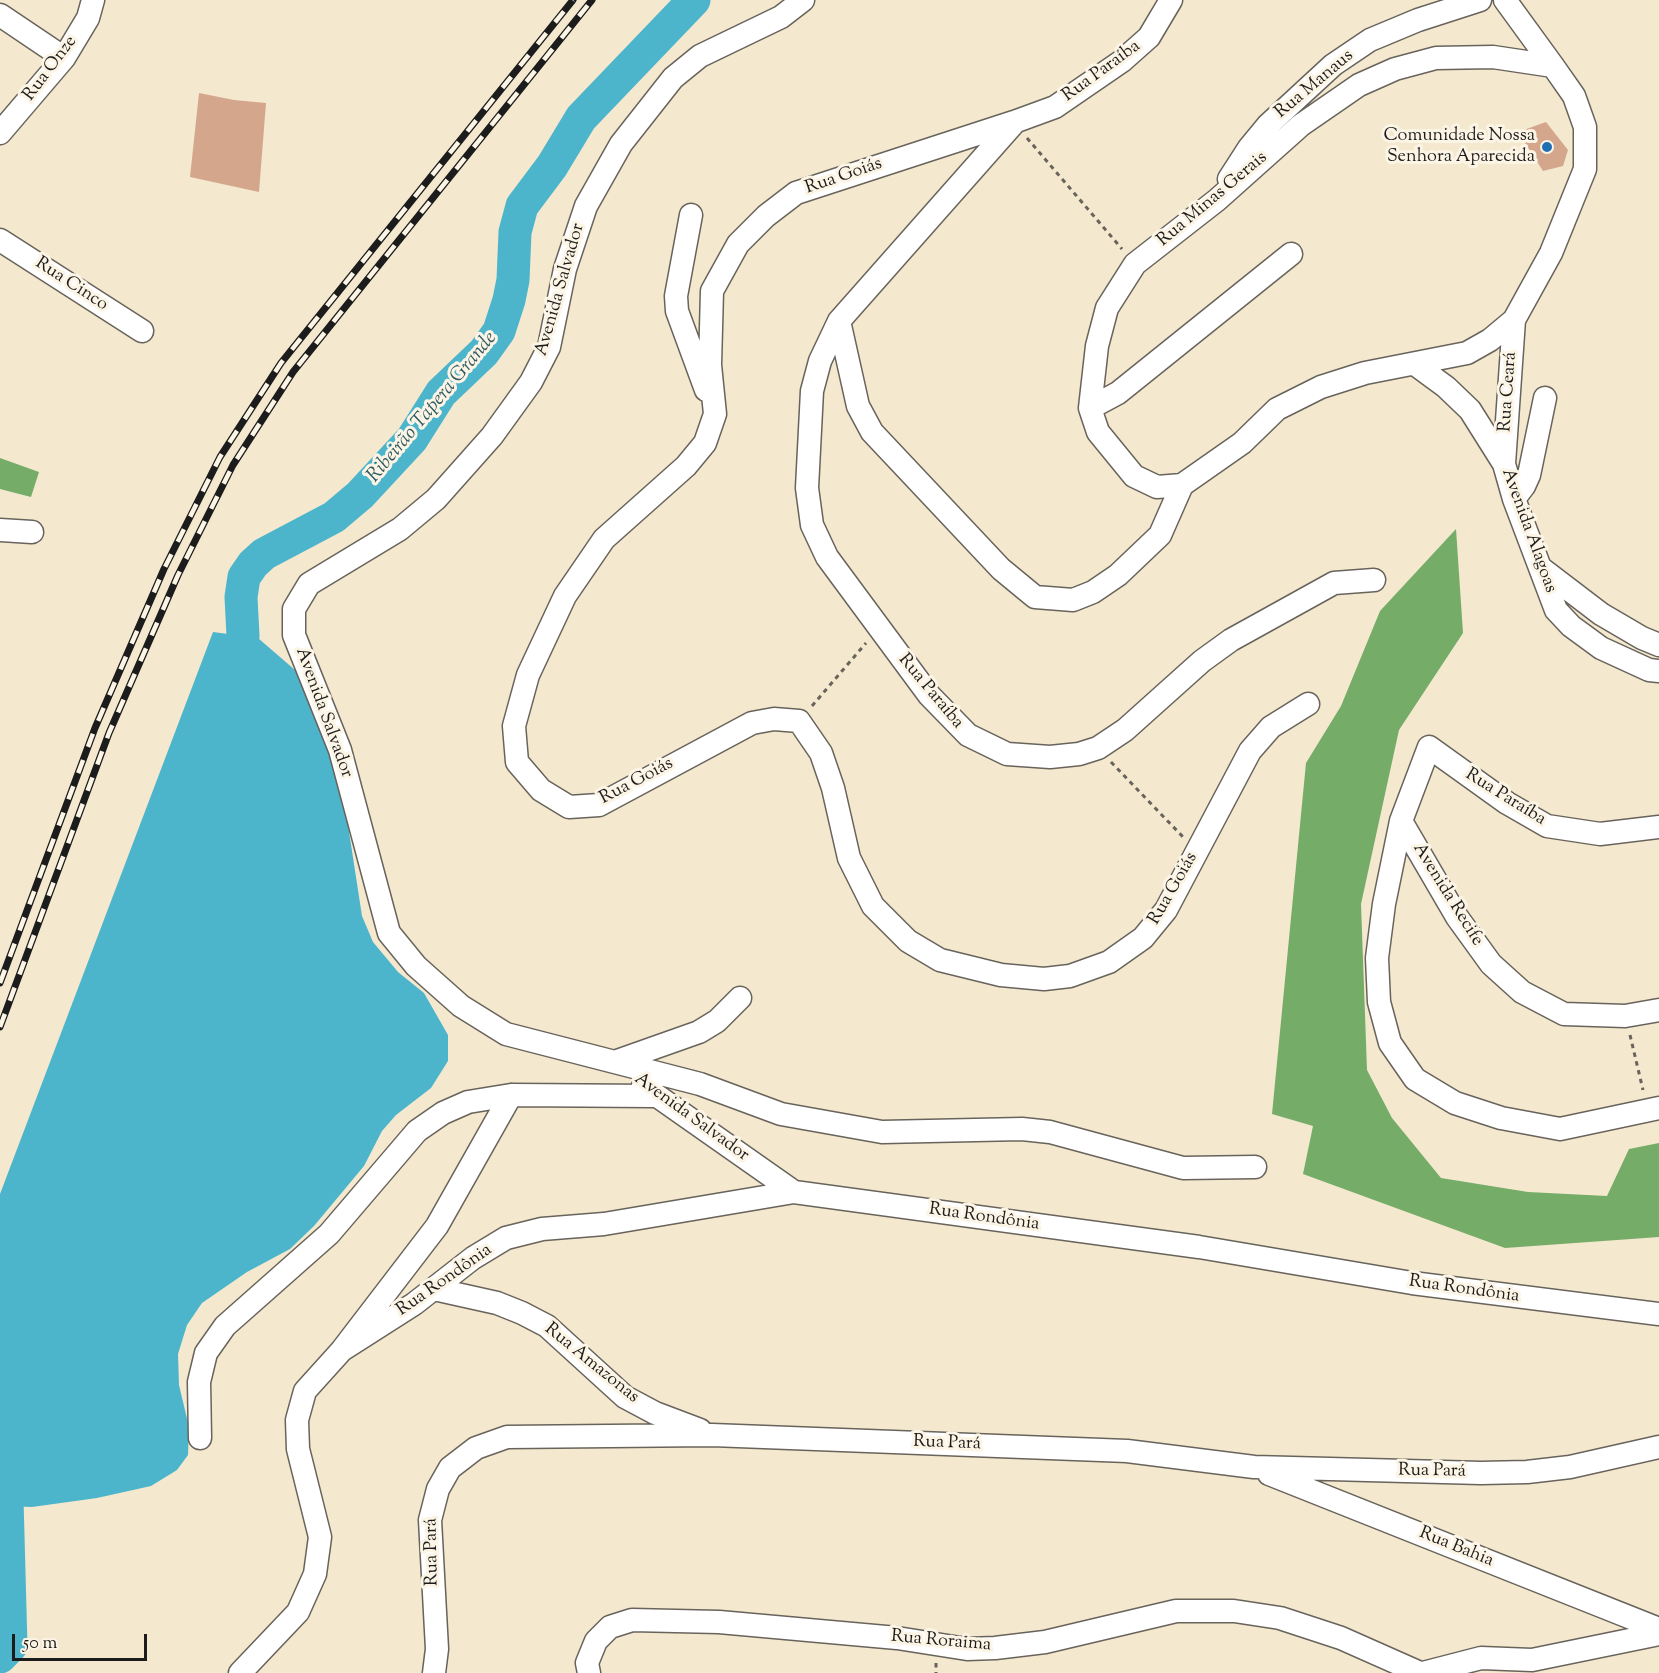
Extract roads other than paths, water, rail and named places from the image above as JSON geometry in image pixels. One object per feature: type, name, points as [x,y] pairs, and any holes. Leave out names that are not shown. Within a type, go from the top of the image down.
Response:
[{"type":"street","name":"Rua Onze","points":[[0,133],[64,58],[88,18],[93,0]]},
{"type":"street","name":"Avenida Salvador","points":[[794,1192],[699,1124],[654,1096],[617,1061],[506,1034],[461,1006],[416,966],[389,933],[340,750],[294,635],[294,609],[309,584],[400,529],[436,499],[492,436],[531,382],[549,347],[565,269],[586,206],[621,144],[673,78],[700,56],[781,17],[803,0]]},
{"type":"street","name":"Rua Paraíba","points":[[1171,0],[1149,37],[1122,61],[1055,107],[1014,123],[839,321],[820,361],[812,391],[807,488],[812,525],[827,557],[929,695],[968,735],[1007,753],[1050,757],[1079,754],[1098,748],[1125,730],[1202,661],[1231,640],[1334,583],[1374,580]]},
{"type":"street","name":"Rua Manaus","points":[[1217,200],[1249,148],[1268,125],[1333,65],[1370,40],[1418,20],[1480,0]]},
{"type":"street","points":[[839,321],[858,406],[872,432],[1001,569],[1035,597],[1073,600],[1094,592],[1118,575],[1160,535],[1182,485],[1242,443],[1277,409],[1321,387],[1365,373],[1416,365],[1467,353],[1490,340],[1514,320],[1551,253],[1585,169],[1586,127],[1574,96],[1505,0]]},
{"type":"street","points":[[0,15],[64,58]]},
{"type":"street","name":"Rua Minas Gerais","points":[[1182,485],[1157,487],[1134,476],[1098,432],[1090,408],[1096,346],[1107,308],[1135,264],[1217,200],[1301,125],[1359,85],[1395,69],[1436,58],[1493,57],[1554,66]]},
{"type":"street","name":"Rua Goiás","points":[[1014,123],[796,194],[759,223],[738,244],[712,291],[710,365],[715,414],[705,443],[686,466],[604,538],[565,596],[528,675],[514,726],[517,762],[541,790],[569,807],[599,804],[752,723],[774,718],[799,721],[821,753],[833,788],[849,858],[873,906],[908,941],[940,960],[1000,975],[1044,980],[1070,976],[1109,962],[1143,939],[1166,910],[1250,752],[1271,727],[1308,704]]},
{"type":"street","points":[[691,215],[676,296],[677,311],[715,414]]},
{"type":"street","name":"Rua Cinco","points":[[0,240],[142,331]]},
{"type":"street","points":[[1090,408],[1118,393],[1291,254]]},
{"type":"street","name":"Rua Ceará","points":[[1504,464],[1514,320]]},
{"type":"street","name":"Avenida Alagoas","points":[[1416,365],[1446,387],[1470,410],[1504,464],[1514,499],[1556,610],[1571,626],[1601,648],[1649,670],[1659,671]]},
{"type":"street","points":[[1514,499],[1529,475],[1545,398]]},
{"type":"street","points":[[0,530],[32,532]]},
{"type":"street","points":[[1538,566],[1601,614],[1659,645]]},
{"type":"street","name":"Rua Paraíba","points":[[1401,821],[1429,747],[1507,803],[1547,826],[1599,834],[1659,827]]},
{"type":"street","points":[[1401,821],[1384,904],[1377,958],[1379,1002],[1390,1043],[1415,1078],[1455,1103],[1501,1118],[1560,1129],[1653,1108]]},
{"type":"street","name":"Avenida Recife","points":[[1401,821],[1457,917],[1491,964],[1522,992],[1564,1014],[1625,1016],[1659,1010]]},
{"type":"street","points":[[617,1061],[699,1032],[717,1021],[740,998]]},
{"type":"street","points":[[617,1061],[700,1084],[781,1114],[835,1125],[882,1132],[1022,1129],[1050,1132],[1183,1168],[1255,1167]]},
{"type":"street","points":[[200,1438],[199,1382],[206,1353],[225,1326],[329,1234],[417,1131],[443,1113],[468,1102],[511,1095],[654,1096]]},
{"type":"street","name":"Rua Rondônia","points":[[240,1673],[298,1612],[315,1574],[320,1537],[298,1449],[297,1419],[305,1391],[342,1350],[437,1226],[511,1095]]},
{"type":"street","name":"Rua Rondônia","points":[[342,1350],[434,1289],[473,1258],[506,1238],[542,1229],[604,1224],[794,1192],[1199,1247],[1412,1283],[1659,1314]]},
{"type":"street","name":"Rua Amazonas","points":[[434,1289],[497,1303],[547,1326],[625,1397],[655,1413],[712,1435]]},
{"type":"street","name":"Rua Pará","points":[[434,1673],[437,1649],[430,1520],[438,1489],[450,1468],[476,1448],[507,1437],[712,1435],[1127,1451],[1254,1467],[1527,1472],[1570,1467],[1659,1447]]},
{"type":"street","name":"Rua Bahia","points":[[1254,1467],[1659,1629]]},
{"type":"street","name":"Rua Roraima","points":[[589,1673],[587,1663],[596,1641],[610,1627],[632,1620],[719,1622],[897,1638],[967,1648],[995,1648],[1045,1642],[1110,1624],[1187,1611],[1234,1611],[1280,1618],[1341,1638],[1422,1673]]},
{"type":"street","points":[[1422,1673],[1480,1658],[1533,1666],[1659,1634]]},
{"type":"water","points":[[213,632],[258,638],[295,670],[316,702],[340,773],[362,916],[373,942],[398,972],[424,993],[448,1035],[448,1061],[431,1088],[396,1115],[382,1131],[364,1166],[314,1226],[290,1249],[247,1272],[202,1303],[187,1325],[178,1354],[179,1385],[189,1427],[188,1455],[177,1470],[151,1486],[97,1498],[32,1507],[0,1506],[0,1194]]},
{"type":"waterway","name":"Ribeirão Tapera Grande","points":[[243,636],[241,597],[244,577],[253,564],[264,554],[334,517],[360,495],[412,439],[441,393],[484,352],[499,331],[509,300],[513,280],[515,232],[522,206],[552,166],[581,118],[694,0]]},
{"type":"waterway","name":"Ribeirão Tapera Grande","points":[[0,1657],[11,1646],[6,1462]]},
{"type":"railway","points":[[0,983],[95,728],[164,569],[220,457],[281,363],[573,0]]},
{"type":"railway","points":[[0,1027],[109,733],[178,575],[233,465],[293,372],[592,0]]},
{"type":"place","name":"Comunidade Nossa Senhora Aparecida","points":[[1547,147]]}]
